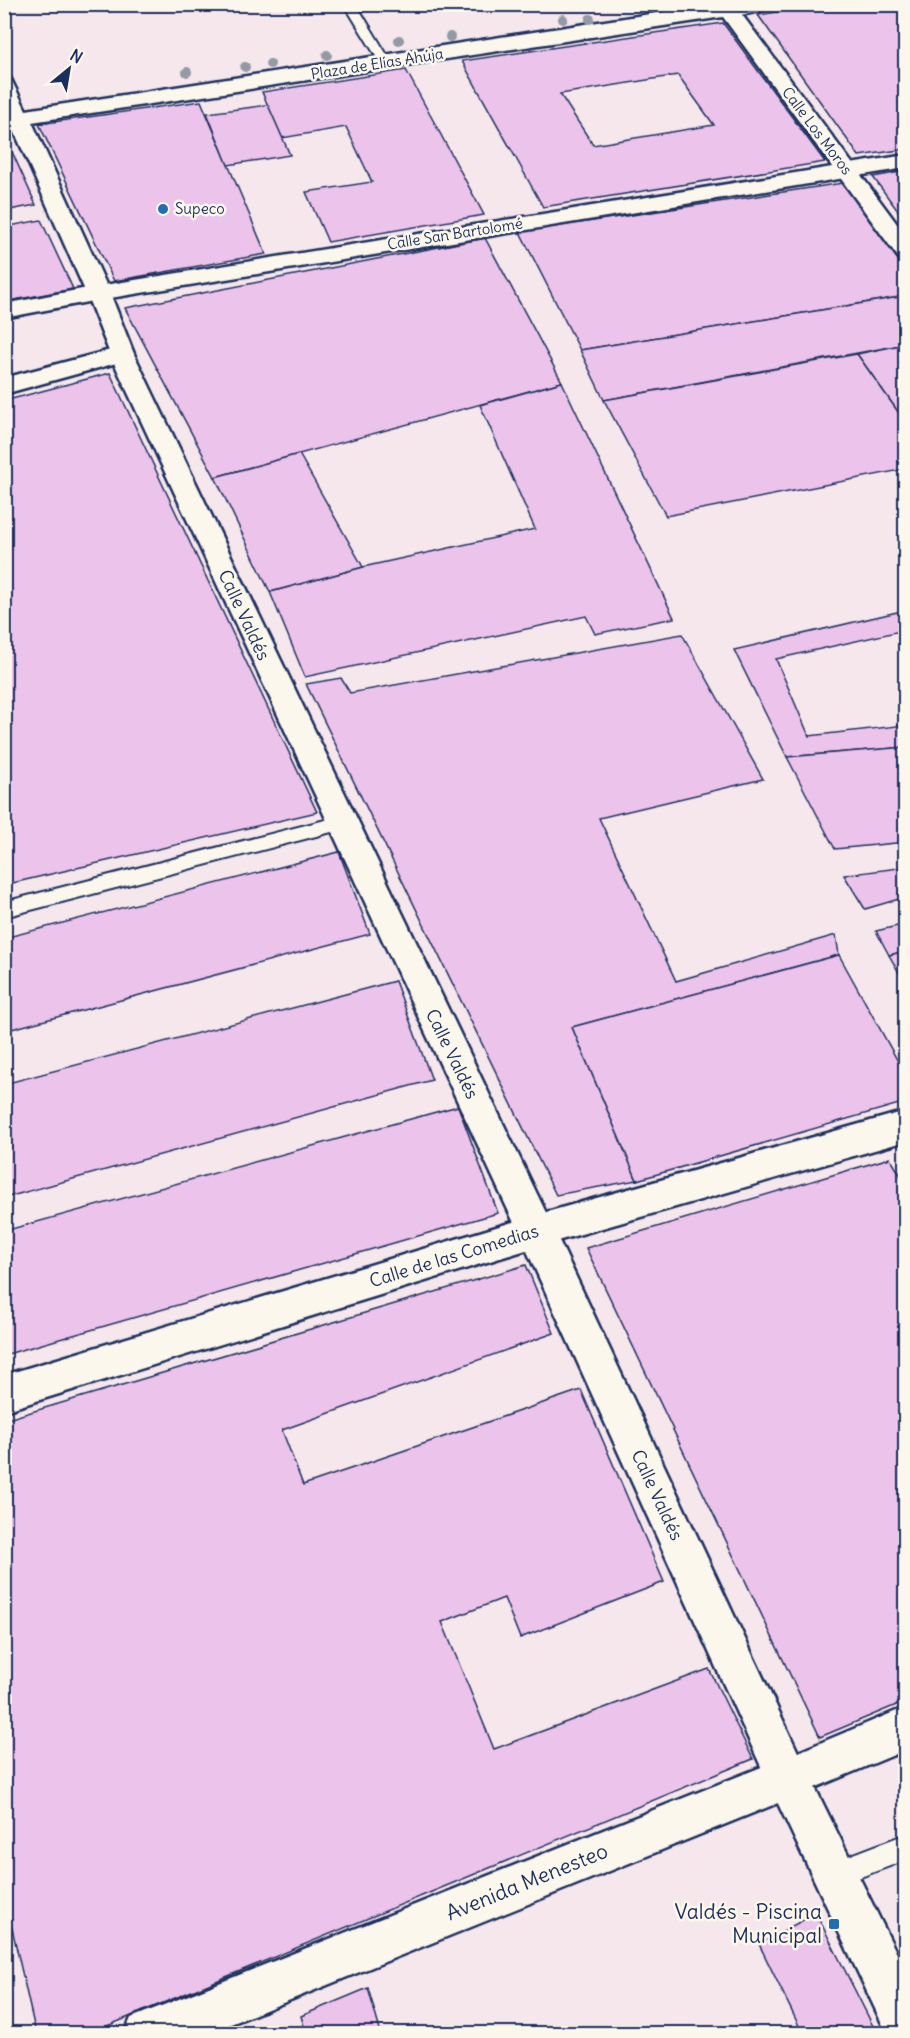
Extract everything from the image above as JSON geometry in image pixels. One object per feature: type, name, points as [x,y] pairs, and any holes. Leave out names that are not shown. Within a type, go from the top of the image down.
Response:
[{"type":"street","name":"Plaza de Elías Ahúja","points":[[20,117],[386,63],[725,7],[765,4]]},
{"type":"street","name":"Calle Los Moros","points":[[725,7],[906,252]]},
{"type":"street","name":"Calle Valdés","points":[[4,83],[98,292],[122,354],[341,823],[536,1231],[788,1778],[906,2023]]},
{"type":"street","name":"Calle San Bartolomé","points":[[4,311],[98,292],[906,161]]},
{"type":"street","points":[[4,386],[122,354]]},
{"type":"street","name":"Calle de las Comedias","points":[[4,1393],[536,1231],[906,1126]]},
{"type":"street","name":"Avenida Menesteo","points":[[147,2034],[788,1778],[906,1728]]},
{"type":"lane","points":[[350,4],[386,63]]},
{"type":"lane","points":[[4,910],[341,823]]},
{"type":"lane","points":[[834,1874],[906,1847]]},
{"type":"building","points":[[828,4],[906,4],[906,149],[859,156],[758,15]]},
{"type":"building","points":[[723,23],[825,162],[543,207],[462,61]],"holes":[[[678,75],[714,125],[593,145],[560,94]]]},
{"type":"building","points":[[406,70],[484,215],[328,242],[306,192],[372,182],[346,127],[282,138],[262,92]]},
{"type":"building","name":"Supeco","points":[[201,101],[266,254],[114,281],[39,124]]},
{"type":"building","points":[[268,105],[290,155],[228,165],[207,113]]},
{"type":"building","points":[[4,134],[36,205],[4,211]]},
{"type":"building","points":[[906,171],[906,222],[873,177]]},
{"type":"building","points":[[843,183],[906,271],[906,296],[580,350],[520,232]]},
{"type":"building","points":[[41,220],[73,289],[4,302],[4,227]]},
{"type":"building","points":[[485,238],[562,382],[215,477],[125,308]]},
{"type":"building","points":[[906,296],[906,344],[604,400],[580,350]]},
{"type":"building","points":[[906,344],[906,423],[857,354]]},
{"type":"building","points":[[857,354],[906,423],[906,469],[666,516],[604,400]]},
{"type":"building","points":[[110,373],[317,812],[4,885],[4,401]]},
{"type":"building","points":[[562,382],[674,618],[595,634],[586,616],[305,677],[270,592],[363,567],[535,529],[480,405]]},
{"type":"building","points":[[299,454],[363,567],[270,592],[215,477]]},
{"type":"building","points":[[906,610],[906,641],[900,631],[776,659],[809,736],[906,725],[906,747],[787,757],[734,650]]},
{"type":"building","points":[[682,634],[763,779],[599,818],[676,981],[836,935],[839,955],[572,1027],[637,1180],[556,1195],[306,684],[341,678],[350,693]]},
{"type":"building","points":[[906,747],[906,842],[835,849],[787,757]]},
{"type":"building","points":[[339,852],[370,934],[4,1031],[4,938]]},
{"type":"building","points":[[906,867],[906,897],[865,909],[844,875]]},
{"type":"building","points":[[906,924],[906,951],[889,955],[876,931]]},
{"type":"building","points":[[906,951],[906,985],[889,955]]},
{"type":"building","points":[[839,955],[906,1076],[906,1102],[637,1180],[572,1027]]},
{"type":"building","points":[[395,981],[432,1080],[4,1198],[4,1084]]},
{"type":"building","points":[[458,1106],[498,1213],[4,1355],[4,1231]]},
{"type":"building","points":[[890,1158],[906,1184],[906,1701],[820,1737],[586,1248]]},
{"type":"building","points":[[526,1265],[554,1333],[282,1430],[303,1485],[581,1390],[664,1582],[520,1638],[504,1598],[442,1622],[494,1749],[709,1669],[753,1759],[88,2034],[36,2034],[4,1893],[4,1420]]},
{"type":"building","points":[[816,1913],[877,2034],[803,2034],[759,1944]]},
{"type":"building","points":[[368,1988],[381,2034],[306,2034],[301,2016]]},
{"type":"place","name":"Supeco","points":[[163,209]]},
{"type":"place","name":"Valdés - Piscina Municipal","points":[[834,1924]]}]
